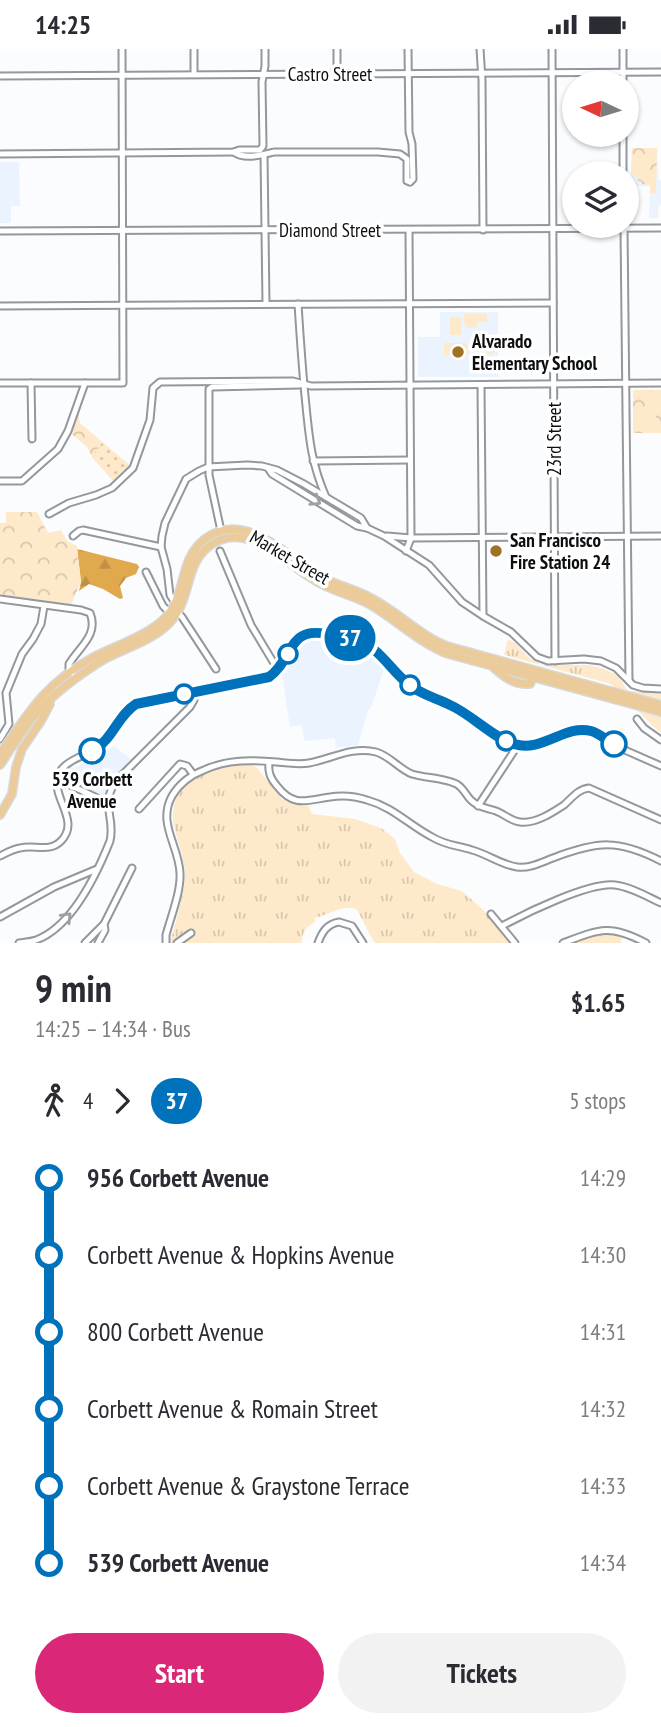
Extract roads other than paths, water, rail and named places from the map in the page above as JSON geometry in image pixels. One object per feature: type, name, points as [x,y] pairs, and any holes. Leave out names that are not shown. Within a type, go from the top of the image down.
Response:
[{"type":"main road","name":"Market Street","points":[[221,531],[240,530],[257,534],[321,577],[372,598],[440,644],[661,712]]},
{"type":"main road","points":[[0,754],[31,714],[76,679],[98,663],[160,631],[174,613],[190,556],[201,542],[221,531]]},
{"type":"main road","name":"Market Street","points":[[174,613],[186,594],[194,564],[203,552],[223,539],[243,538],[264,546],[318,583],[368,604],[438,650],[492,666],[506,678],[521,684],[530,684],[532,674]]},
{"type":"main road","points":[[0,765],[46,692],[94,657],[152,629],[174,613]]},
{"type":"main road","name":"Market Street","points":[[532,674],[661,705]]},
{"type":"main road","points":[[0,814],[12,794],[22,749],[57,694]]},
{"type":"main road","points":[[31,714],[37,722],[35,730]]},
{"type":"street","points":[[0,383],[123,383],[122,49]]},
{"type":"street","points":[[194,49],[194,74]]},
{"type":"street","points":[[265,49],[262,152],[266,304]]},
{"type":"street","points":[[337,49],[337,74]]},
{"type":"street","points":[[0,154],[234,152],[239,156],[262,152],[370,151],[400,154],[405,157],[407,181],[410,182],[413,179],[409,132],[408,49]]},
{"type":"street","points":[[480,49],[483,230]]},
{"type":"street","name":"23rd Street","points":[[552,49],[555,661]]},
{"type":"street","points":[[623,49],[623,70]]},
{"type":"street","name":"Castro Street","points":[[0,76],[562,72]]},
{"type":"street","name":"Castro Street","points":[[639,72],[661,72]]},
{"type":"street","name":"Diamond Street","points":[[639,227],[661,228]]},
{"type":"street","points":[[406,551],[411,538],[409,230]]},
{"type":"street","name":"Diamond Street","points":[[0,231],[562,230]]},
{"type":"street","points":[[624,238],[629,681]]},
{"type":"street","points":[[0,306],[553,303]]},
{"type":"street","points":[[298,304],[309,438],[314,465],[326,497]]},
{"type":"street","points":[[49,514],[69,503],[113,488],[133,468],[150,420],[153,387],[160,381],[293,381],[311,386],[661,383]]},
{"type":"street","points":[[31,383],[32,439]]},
{"type":"street","points":[[0,481],[22,481],[58,449],[68,431],[85,383]]},
{"type":"street","points":[[221,531],[208,467],[209,389],[303,384]]},
{"type":"street","points":[[481,385],[483,617]]},
{"type":"street","points":[[314,465],[410,460]]},
{"type":"street","points":[[176,604],[170,595],[161,547],[165,523],[186,479],[208,467],[247,465],[277,470],[309,481],[326,497],[361,519],[368,528]]},
{"type":"street","points":[[309,481],[314,465]]},
{"type":"street","points":[[268,468],[272,474],[356,526],[368,528],[384,536],[429,565],[462,603],[511,632],[537,657],[548,661],[601,661],[616,668],[633,685],[661,689]]},
{"type":"street","points":[[73,535],[83,530],[161,547]]},
{"type":"street","points":[[384,536],[661,536]]},
{"type":"street","points":[[220,551],[251,625],[278,670]]},
{"type":"street","points":[[146,572],[163,606],[182,617],[216,669]]},
{"type":"street","points":[[0,599],[90,613],[90,638],[68,667],[76,679]]},
{"type":"street","points":[[0,739],[9,721],[6,693],[22,654],[41,624],[44,605]]},
{"type":"street","points":[[0,856],[21,847],[51,847],[65,836],[68,823],[57,779],[65,766],[98,748],[131,707],[143,702],[266,678],[278,670],[294,643],[304,635],[320,633],[357,640],[377,652],[408,684],[453,706],[506,741],[526,747],[574,731],[589,730],[661,766]]},
{"type":"street","points":[[19,943],[38,939],[59,926],[79,904],[111,838],[108,803],[110,792],[116,782],[190,708],[195,692]]},
{"type":"street","points":[[637,719],[645,729],[661,740]]},
{"type":"street","points":[[478,806],[517,745]]},
{"type":"street","points":[[166,943],[180,876],[166,813],[174,793],[193,774],[221,763],[308,763],[362,750],[389,758],[411,773],[458,785],[478,806],[496,811],[517,822],[544,817],[564,805],[582,789],[589,788],[661,820]]},
{"type":"street","points":[[269,762],[268,772],[273,780],[293,800],[309,801],[340,796],[371,801],[395,811],[440,842],[473,850],[516,867],[530,866],[586,846],[608,844],[636,849],[661,861]]},
{"type":"street","points":[[139,809],[180,764],[187,766],[193,774]]},
{"type":"street","points":[[57,779],[108,803]]},
{"type":"street","points":[[85,943],[104,924],[132,868]]},
{"type":"street","points":[[0,917],[54,887],[97,869]]},
{"type":"street","points":[[502,926],[549,904],[604,885],[623,887],[661,903]]},
{"type":"street","points":[[491,914],[515,943]]},
{"type":"street","points":[[318,943],[327,926],[339,922],[352,926],[363,943]]},
{"type":"street","points":[[98,943],[105,930],[104,924]]},
{"type":"street","points":[[563,943],[591,932],[607,930],[624,933],[646,943]]},
{"type":"street","points":[[177,943],[191,933]]},
{"type":"place","name":"Alvarado Elementary School","points":[[458,352]]},
{"type":"place","name":"San Francisco Fire Station 24","points":[[496,551]]},
{"type":"place","name":"539 Corbett Avenue","points":[[92,751]]}]
